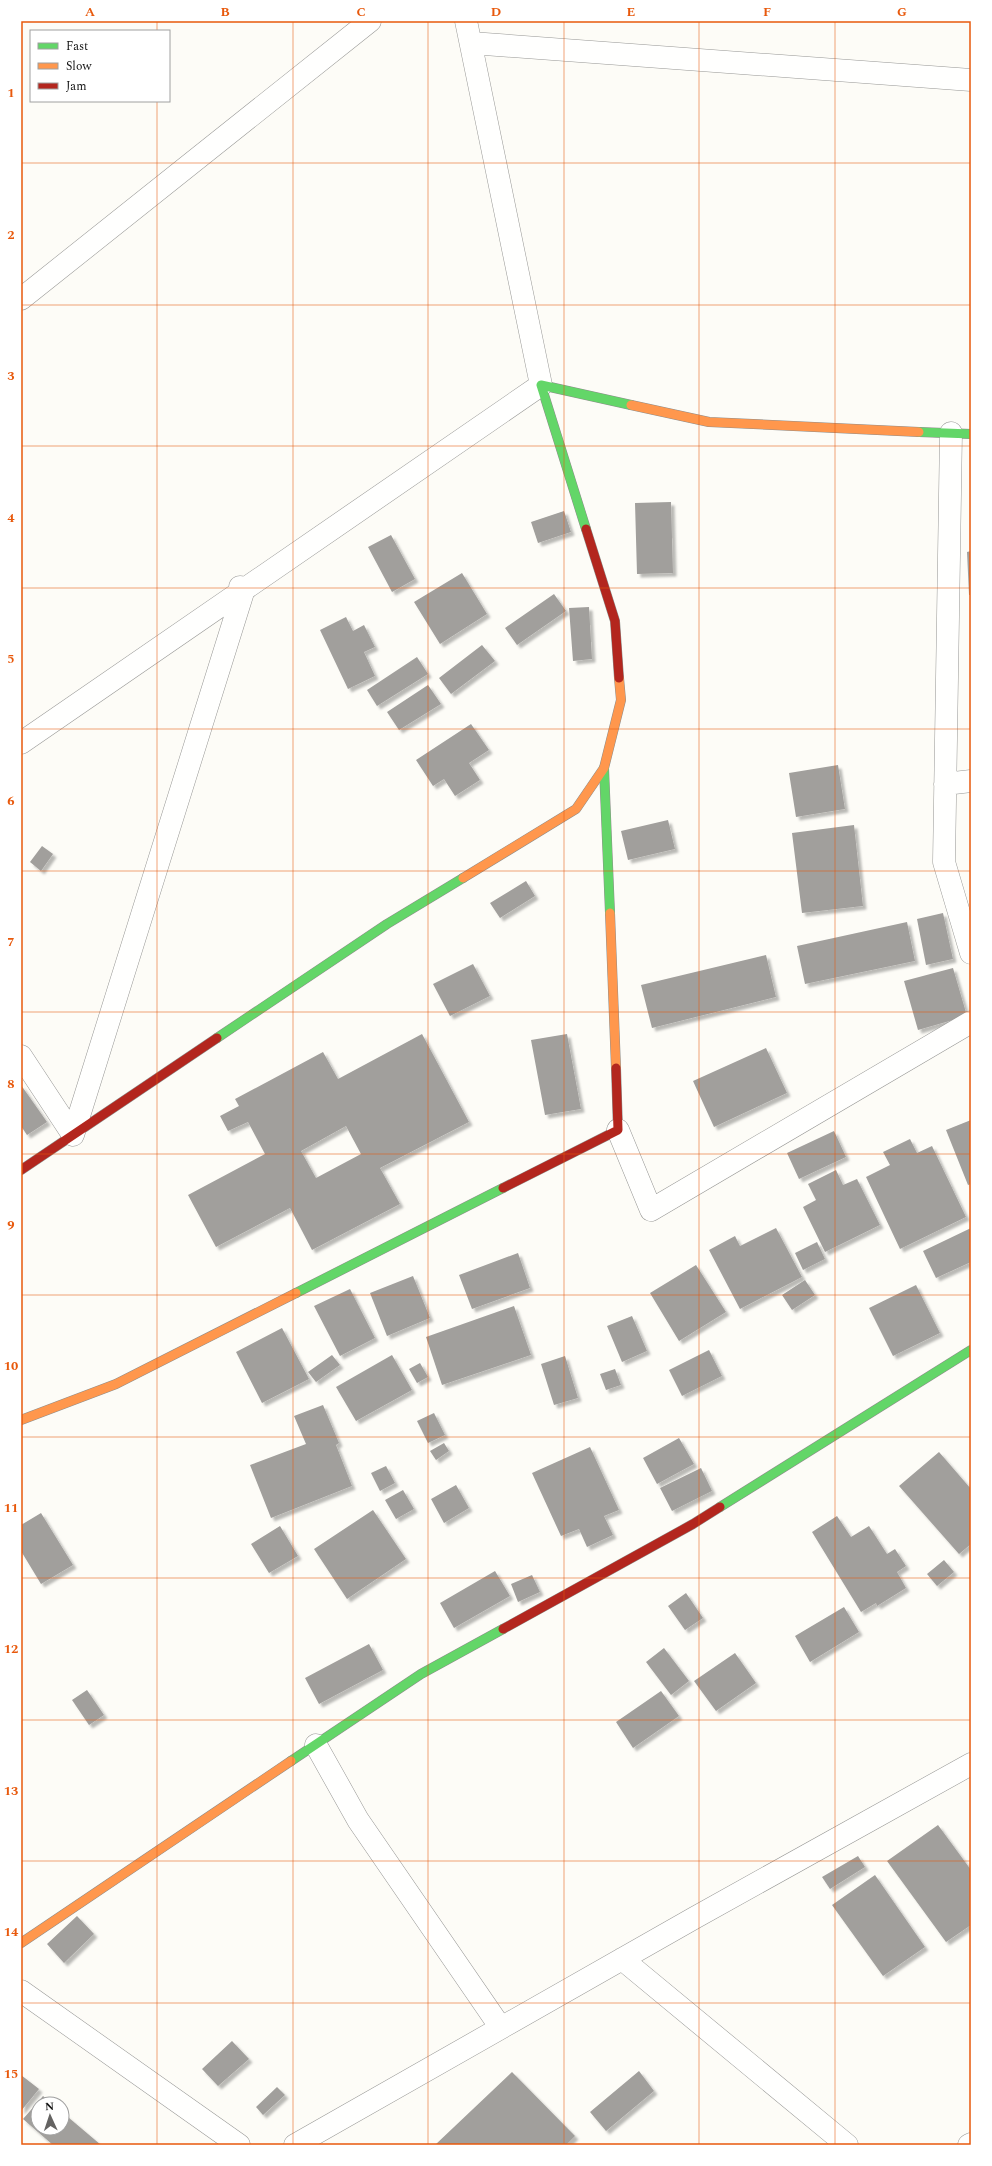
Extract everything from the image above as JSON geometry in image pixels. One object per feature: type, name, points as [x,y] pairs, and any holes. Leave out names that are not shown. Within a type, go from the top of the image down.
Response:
[{"type":"street","points":[[21,299],[370,21]]},
{"type":"street","points":[[466,21],[540,385],[615,621],[621,700],[604,768],[618,1130],[652,1210],[971,1022]]},
{"type":"street","points":[[471,42],[971,80]]},
{"type":"street","points":[[21,743],[240,587],[540,385],[709,422],[961,433],[945,784],[944,862],[971,953]]},
{"type":"street","points":[[73,1135],[240,587]]},
{"type":"street","points":[[21,1170],[388,924],[576,809],[604,768]]},
{"type":"street","points":[[945,784],[971,781]]},
{"type":"street","points":[[21,1056],[73,1135]]},
{"type":"street","points":[[21,1420],[116,1384],[618,1130]]},
{"type":"street","points":[[21,1943],[421,1674],[694,1524],[971,1350]]},
{"type":"street","points":[[316,1745],[358,1820],[501,2028]]},
{"type":"street","points":[[295,2145],[622,1959],[971,1764]]},
{"type":"street","points":[[622,1959],[846,2145]]},
{"type":"street","points":[[21,1991],[239,2145]]},
{"type":"building","points":[[671,502],[673,573],[637,574],[635,503]]},
{"type":"building","points":[[564,511],[571,532],[538,543],[531,522]]},
{"type":"building","points":[[391,535],[415,579],[392,592],[368,547]]},
{"type":"building","points":[[971,551],[971,595],[969,595],[967,552]]},
{"type":"building","points":[[462,573],[487,614],[440,644],[414,602]]},
{"type":"building","points":[[554,594],[566,611],[517,645],[505,628]]},
{"type":"building","points":[[589,607],[592,659],[573,661],[569,608]]},
{"type":"building","points":[[346,617],[353,631],[364,625],[375,647],[364,652],[375,676],[348,689],[320,630]]},
{"type":"building","points":[[482,645],[495,661],[451,694],[439,678]]},
{"type":"building","points":[[417,657],[428,674],[377,706],[367,690]]},
{"type":"building","points":[[428,685],[441,704],[399,730],[387,712]]},
{"type":"building","points":[[471,724],[489,750],[469,763],[480,780],[455,796],[444,779],[433,786],[416,760]]},
{"type":"building","points":[[838,765],[845,809],[796,817],[789,773]]},
{"type":"building","points":[[668,820],[675,849],[628,860],[621,831]]},
{"type":"building","points":[[854,825],[863,906],[802,913],[792,833]]},
{"type":"building","points":[[42,846],[53,854],[41,871],[30,862]]},
{"type":"building","points":[[526,881],[535,896],[500,918],[490,903]]},
{"type":"building","points":[[943,913],[953,959],[926,965],[917,919]]},
{"type":"building","points":[[907,922],[915,961],[805,984],[797,946]]},
{"type":"building","points":[[766,955],[776,997],[652,1028],[641,985]]},
{"type":"building","points":[[473,964],[490,996],[450,1016],[433,984]]},
{"type":"building","points":[[953,968],[967,1016],[918,1030],[904,981]]},
{"type":"building","points":[[422,1034],[469,1122],[380,1168],[400,1204],[312,1250],[290,1208],[216,1247],[188,1195],[265,1154],[248,1122],[228,1131],[220,1116],[239,1106],[235,1099],[323,1052],[338,1079]],"holes":[[[346,1126],[361,1154],[316,1178],[301,1151]]]},
{"type":"building","points":[[567,1034],[581,1109],[545,1115],[531,1040]]},
{"type":"building","points":[[766,1048],[787,1093],[714,1127],[693,1081]]},
{"type":"building","points":[[21,1085],[47,1122],[27,1135],[21,1126]]},
{"type":"building","points":[[971,1120],[971,1184],[968,1185],[946,1130]]},
{"type":"building","points":[[834,1131],[846,1157],[799,1179],[787,1153]]},
{"type":"building","points":[[910,1139],[917,1153],[932,1146],[966,1217],[900,1249],[866,1177],[890,1165],[883,1152]]},
{"type":"building","points":[[836,1170],[843,1185],[857,1179],[880,1225],[825,1252],[803,1207],[816,1200],[808,1184]]},
{"type":"building","points":[[776,1228],[802,1277],[740,1309],[709,1250],[735,1236],[740,1246]]},
{"type":"building","points":[[971,1228],[971,1262],[936,1278],[923,1251]]},
{"type":"building","points":[[817,1242],[825,1259],[803,1270],[795,1253]]},
{"type":"building","points":[[518,1253],[530,1288],[472,1309],[459,1275]]},
{"type":"building","points":[[696,1265],[726,1312],[679,1341],[650,1293]]},
{"type":"building","points":[[413,1276],[430,1318],[387,1336],[370,1293]]},
{"type":"building","points":[[805,1280],[815,1295],[792,1310],[782,1295]]},
{"type":"building","points":[[916,1285],[940,1333],[893,1356],[869,1308]]},
{"type":"building","points":[[350,1289],[375,1338],[340,1356],[314,1306]]},
{"type":"building","points":[[514,1306],[531,1355],[442,1385],[426,1337]]},
{"type":"building","points":[[632,1316],[647,1351],[622,1362],[607,1326]]},
{"type":"building","points":[[282,1328],[309,1379],[262,1403],[236,1352]]},
{"type":"building","points":[[709,1350],[722,1376],[682,1396],[669,1370]]},
{"type":"building","points":[[332,1355],[340,1365],[316,1382],[308,1372]]},
{"type":"building","points":[[392,1355],[412,1390],[356,1421],[336,1387]]},
{"type":"building","points":[[565,1356],[578,1398],[554,1405],[541,1364]]},
{"type":"building","points":[[420,1363],[428,1377],[417,1383],[409,1369]]},
{"type":"building","points":[[615,1369],[621,1385],[606,1390],[600,1374]]},
{"type":"building","points":[[323,1405],[339,1443],[336,1445],[352,1486],[271,1518],[250,1465],[306,1444],[294,1416]]},
{"type":"building","points":[[434,1413],[445,1435],[428,1443],[417,1421]]},
{"type":"building","points":[[679,1438],[694,1464],[657,1484],[643,1458]]},
{"type":"building","points":[[444,1443],[449,1451],[436,1460],[430,1451]]},
{"type":"building","points":[[590,1447],[619,1510],[604,1516],[613,1535],[587,1547],[579,1529],[561,1536],[532,1473]]},
{"type":"building","points":[[939,1452],[971,1489],[971,1544],[959,1554],[899,1486]]},
{"type":"building","points":[[386,1466],[395,1483],[380,1491],[371,1473]]},
{"type":"building","points":[[701,1468],[712,1491],[672,1511],[660,1488]]},
{"type":"building","points":[[456,1485],[469,1508],[444,1523],[431,1499]]},
{"type":"building","points":[[403,1490],[414,1509],[396,1519],[385,1500]]},
{"type":"building","points":[[373,1510],[406,1559],[347,1599],[314,1549]]},
{"type":"building","points":[[41,1513],[73,1565],[41,1584],[21,1551],[21,1525]]},
{"type":"building","points":[[837,1516],[851,1537],[869,1526],[887,1554],[895,1549],[906,1566],[897,1572],[906,1588],[877,1606],[876,1603],[861,1612],[812,1532]]},
{"type":"building","points":[[280,1526],[298,1556],[269,1573],[251,1544]]},
{"type":"building","points":[[944,1560],[954,1572],[937,1586],[927,1574]]},
{"type":"building","points":[[495,1571],[510,1596],[454,1628],[440,1603]]},
{"type":"building","points":[[532,1575],[540,1592],[518,1602],[511,1584]]},
{"type":"building","points":[[686,1593],[703,1618],[685,1630],[668,1606]]},
{"type":"building","points":[[844,1607],[859,1632],[810,1662],[795,1636]]},
{"type":"building","points":[[369,1644],[383,1670],[319,1704],[305,1678]]},
{"type":"building","points":[[664,1648],[689,1681],[671,1695],[646,1662]]},
{"type":"building","points":[[735,1653],[756,1683],[716,1711],[694,1681]]},
{"type":"building","points":[[87,1690],[104,1715],[89,1725],[72,1700]]},
{"type":"building","points":[[661,1691],[679,1716],[633,1748],[616,1722]]},
{"type":"building","points":[[938,1825],[971,1870],[971,1925],[946,1942],[887,1861]]},
{"type":"building","points":[[858,1856],[865,1867],[830,1889],[822,1877]]},
{"type":"building","points":[[875,1875],[925,1947],[883,1976],[832,1905]]},
{"type":"building","points":[[77,1916],[94,1934],[64,1963],[47,1944]]},
{"type":"building","points":[[232,2041],[249,2059],[218,2086],[202,2069]]},
{"type":"building","points":[[639,2071],[654,2091],[606,2131],[590,2112]]},
{"type":"building","points":[[512,2072],[575,2136],[566,2145],[435,2145]]},
{"type":"building","points":[[21,2075],[39,2089],[33,2096],[30,2096],[30,2100],[21,2111]]},
{"type":"building","points":[[277,2087],[285,2095],[263,2115],[256,2107]]},
{"type":"building","points":[[30,2111],[30,2125],[23,2119]]},
{"type":"building","points":[[70,2119],[101,2145],[53,2145],[43,2136],[70,2136]]},
{"type":"traffic: fast","points":[[586,529],[541,385],[631,405]]},
{"type":"traffic: fast","points":[[919,432],[971,434]]},
{"type":"traffic: fast","points":[[604,768],[610,913]]},
{"type":"traffic: fast","points":[[217,1038],[387,924],[463,878]]},
{"type":"traffic: fast","points":[[296,1293],[503,1188]]},
{"type":"traffic: fast","points":[[720,1507],[971,1350]]},
{"type":"traffic: fast","points":[[291,1761],[421,1674],[503,1629]]},
{"type":"traffic: slow","points":[[631,405],[709,422],[919,432]]},
{"type":"traffic: slow","points":[[463,878],[576,809],[604,768],[621,700],[619,678]]},
{"type":"traffic: slow","points":[[610,913],[616,1068]]},
{"type":"traffic: slow","points":[[21,1420],[116,1384],[296,1293]]},
{"type":"traffic: slow","points":[[21,1943],[291,1761]]},
{"type":"traffic: jam","points":[[586,529],[615,621],[619,678]]},
{"type":"traffic: jam","points":[[21,1170],[217,1038]]},
{"type":"traffic: jam","points":[[503,1188],[618,1130],[616,1068]]},
{"type":"traffic: jam","points":[[503,1629],[693,1524],[720,1507]]}]
